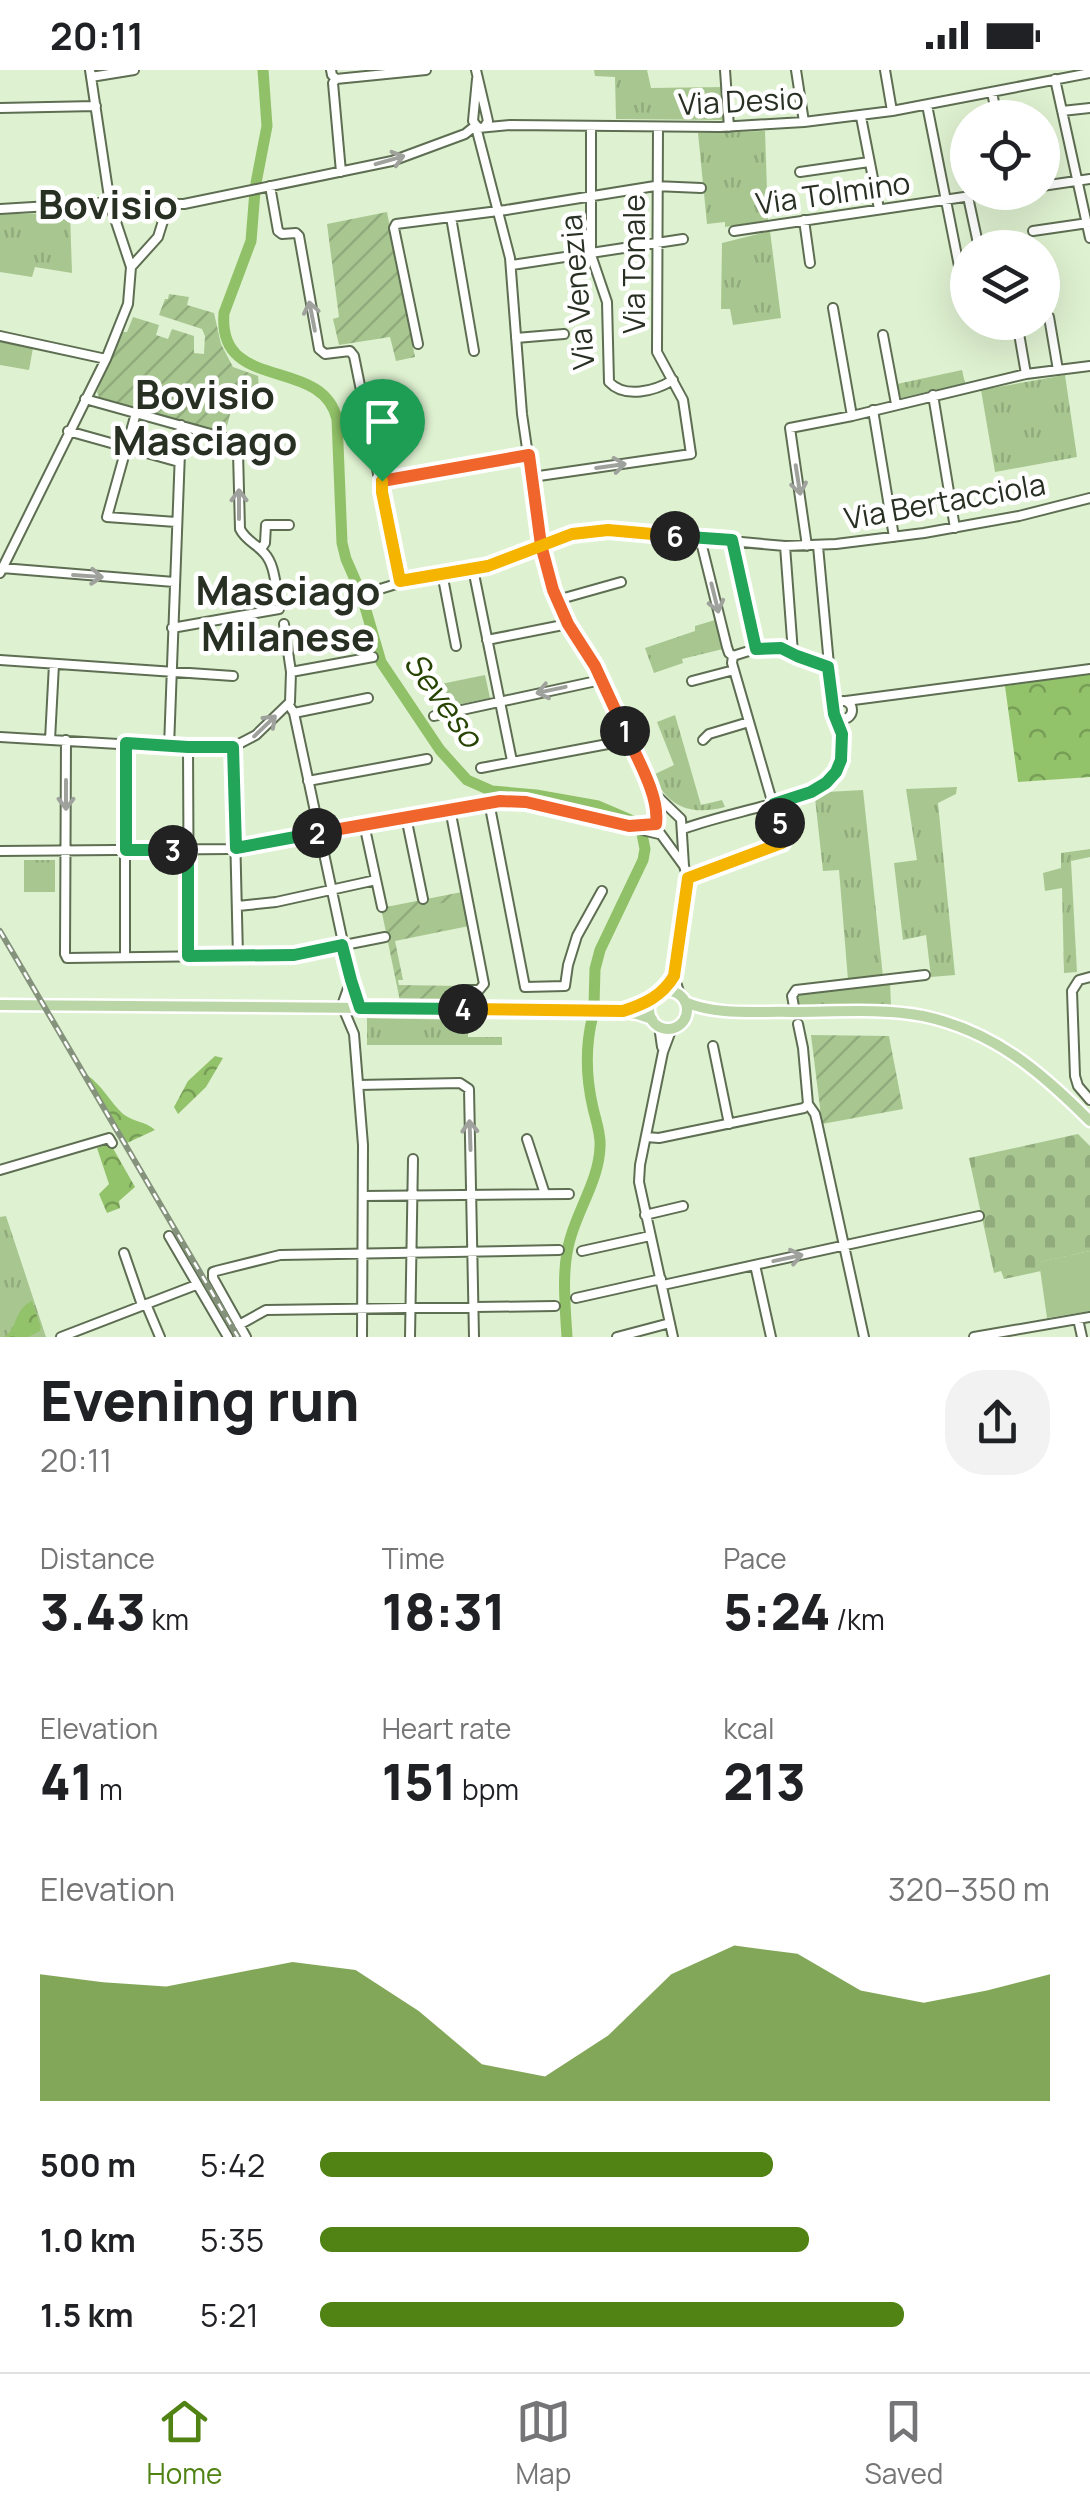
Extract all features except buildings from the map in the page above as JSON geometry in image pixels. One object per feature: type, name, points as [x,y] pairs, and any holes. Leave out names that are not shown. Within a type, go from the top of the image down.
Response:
[{"type":"main road","points":[[623,1011],[673,992],[715,1011],[796,1018],[890,1012],[923,1016],[995,1043],[1034,1068],[1090,1122]]},
{"type":"main road","points":[[655,1023],[650,1008],[657,996]]},
{"type":"main road","points":[[677,1026],[687,1013],[682,999]]},
{"type":"main road","points":[[0,1005],[608,1010],[677,1026],[715,1011]]},
{"type":"street","points":[[134,70],[91,73],[110,204],[131,266],[128,304],[106,359],[1,569],[174,582]]},
{"type":"street","points":[[340,172],[334,74],[426,70]]},
{"type":"street","points":[[725,70],[729,128]]},
{"type":"street","points":[[796,70],[804,122]]},
{"type":"street","points":[[885,70],[892,112]]},
{"type":"street","name":"Via Desio","points":[[480,124],[729,128],[804,122],[892,112],[1090,73]]},
{"type":"street","points":[[477,74],[480,124],[512,265],[520,397],[541,545],[557,600],[595,666],[650,790],[660,829],[688,878],[674,976],[682,999]]},
{"type":"street","points":[[1054,80],[1090,238]]},
{"type":"street","points":[[992,92],[994,100]]},
{"type":"street","points":[[928,105],[953,230]]},
{"type":"street","points":[[0,108],[96,106]]},
{"type":"street","points":[[1062,111],[1090,108]]},
{"type":"street","points":[[860,117],[879,210]]},
{"type":"street","points":[[0,209],[200,201],[392,161],[465,134],[480,124]]},
{"type":"street","name":"Via Venezia","points":[[591,127],[591,255],[607,302],[610,384],[621,390],[653,390],[673,380]]},
{"type":"street","name":"Via Tonale","points":[[532,477],[691,454],[683,400],[658,352],[658,128]]},
{"type":"street","points":[[800,172],[869,162]]},
{"type":"street","points":[[1060,184],[1090,179]]},
{"type":"street","points":[[260,187],[278,231],[299,236],[318,349],[325,354],[350,351],[354,356],[400,581]]},
{"type":"street","points":[[418,344],[394,226],[592,195],[658,187],[701,188]]},
{"type":"street","name":"Via Tolmino","points":[[734,231],[950,200]]},
{"type":"street","points":[[131,266],[158,236],[168,205]]},
{"type":"street","points":[[450,216],[474,351]]},
{"type":"street","points":[[804,220],[810,264]]},
{"type":"street","points":[[1045,230],[1088,223]]},
{"type":"street","points":[[512,265],[683,240]]},
{"type":"street","points":[[127,251],[141,257]]},
{"type":"street","points":[[833,308],[852,416],[1026,374],[1090,366]]},
{"type":"street","points":[[516,338],[564,334]]},
{"type":"street","points":[[883,334],[896,404]]},
{"type":"street","points":[[0,336],[106,359]]},
{"type":"street","points":[[1020,340],[1026,374]]},
{"type":"street","points":[[1052,340],[1058,370]]},
{"type":"street","points":[[933,395],[954,528]]},
{"type":"street","points":[[86,399],[236,441],[240,529],[270,560],[278,596]]},
{"type":"street","points":[[873,410],[894,537]]},
{"type":"street","points":[[136,413],[107,518],[176,522]]},
{"type":"street","name":"Via Bertacciola","points":[[807,546],[790,428],[852,416]]},
{"type":"street","points":[[169,746],[181,425]]},
{"type":"street","points":[[68,431],[179,462]]},
{"type":"street","points":[[382,481],[529,455]]},
{"type":"street","name":"Via Bertacciola","points":[[367,593],[400,581],[501,562],[572,534],[608,530],[818,546],[954,528],[1090,498]]},
{"type":"street","points":[[262,549],[266,525],[289,525]]},
{"type":"street","points":[[700,538],[728,653],[733,656],[756,649],[781,648],[828,667]]},
{"type":"street","points":[[732,540],[756,649]]},
{"type":"street","points":[[785,546],[793,653]]},
{"type":"street","points":[[818,546],[831,691],[842,734]]},
{"type":"street","points":[[474,569],[512,761]]},
{"type":"street","points":[[442,573],[456,646]]},
{"type":"street","points":[[557,600],[621,582]]},
{"type":"street","points":[[172,628],[280,608]]},
{"type":"street","points":[[284,624],[292,672],[292,709],[342,945],[362,1008],[354,1034],[363,1145],[362,1337]]},
{"type":"street","points":[[487,640],[568,624]]},
{"type":"street","points":[[292,672],[373,656]]},
{"type":"street","points":[[688,878],[784,839],[733,656]]},
{"type":"street","points":[[0,660],[233,676]]},
{"type":"street","points":[[50,740],[54,664]]},
{"type":"street","points":[[834,712],[838,702],[1090,669]]},
{"type":"street","points":[[692,681],[734,670]]},
{"type":"street","points":[[434,716],[601,680]]},
{"type":"street","points":[[831,691],[850,704],[850,715]]},
{"type":"street","points":[[0,737],[233,747],[292,709],[368,698]]},
{"type":"street","points":[[0,850],[236,848],[489,802],[526,802],[660,829],[672,839],[708,820],[774,804],[826,783],[841,760],[842,734],[850,715],[866,698]]},
{"type":"street","points":[[834,712],[840,719],[850,715]]},
{"type":"street","points":[[706,737],[749,722]]},
{"type":"street","points":[[66,740],[65,954],[70,958],[294,955],[385,937]]},
{"type":"street","points":[[481,768],[628,740]]},
{"type":"street","points":[[125,957],[126,743]]},
{"type":"street","points":[[188,747],[188,956]]},
{"type":"street","points":[[233,747],[238,906],[234,956]]},
{"type":"street","points":[[308,781],[427,758]]},
{"type":"street","points":[[650,790],[682,819],[684,866]]},
{"type":"street","points":[[489,802],[525,987],[561,988],[566,984],[578,936],[602,891]]},
{"type":"street","points":[[450,809],[484,984],[480,990],[465,990]]},
{"type":"street","points":[[660,829],[664,814],[708,820]]},
{"type":"street","points":[[406,817],[422,899]]},
{"type":"street","points":[[364,824],[382,907]]},
{"type":"street","points":[[238,906],[276,902],[376,880]]},
{"type":"street","points":[[864,1337],[817,1122],[808,1104],[803,1048],[792,996],[796,990],[926,975]]},
{"type":"street","points":[[657,996],[674,976]]},
{"type":"street","points":[[1090,977],[1078,980],[1072,991],[1076,1076],[1078,1086],[1090,1100]]},
{"type":"street","points":[[351,980],[342,1008],[354,1034]]},
{"type":"street","points":[[655,1023],[663,1052]]},
{"type":"street","points":[[673,1337],[640,1177],[663,1052],[677,1026]]},
{"type":"street","points":[[713,1046],[729,1124]]},
{"type":"street","points":[[358,1085],[460,1083],[469,1089],[474,1337]]},
{"type":"street","points":[[646,1138],[729,1124],[808,1104]]},
{"type":"street","points":[[0,1170],[109,1138],[112,1143]]},
{"type":"street","points":[[528,1140],[544,1194]]},
{"type":"street","points":[[410,1337],[413,1159]]},
{"type":"street","points":[[362,1196],[570,1194]]},
{"type":"street","points":[[645,1215],[683,1206]]},
{"type":"street","points":[[576,1298],[754,1265],[979,1216]]},
{"type":"street","points":[[169,1236],[228,1337]]},
{"type":"street","points":[[582,1251],[650,1236]]},
{"type":"street","points":[[246,1337],[213,1272],[280,1255],[559,1250]]},
{"type":"street","points":[[124,1253],[160,1337]]},
{"type":"street","points":[[754,1265],[771,1337]]},
{"type":"street","points":[[61,1337],[196,1285]]},
{"type":"street","points":[[240,1325],[266,1310],[556,1306]]},
{"type":"street","points":[[974,1337],[1090,1317]]},
{"type":"street","points":[[1078,1319],[1082,1337]]},
{"type":"street","points":[[617,1337],[670,1324]]},
{"type":"green space","points":[[594,70],[647,70],[651,88],[724,87],[726,120],[616,119],[615,77],[595,76]]},
{"type":"green space","points":[[765,131],[768,220],[725,227],[725,222],[707,224],[698,133]]},
{"type":"green space","points":[[387,212],[415,357],[396,361],[390,337],[339,345],[333,319],[339,317],[327,224]]},
{"type":"green space","points":[[70,213],[72,273],[35,267],[32,277],[0,272],[0,214]]},
{"type":"green space","points":[[770,231],[781,318],[733,325],[730,309],[721,309],[722,243]]},
{"type":"green space","points":[[169,294],[189,297],[187,305],[214,313],[221,344],[233,367],[258,376],[260,400],[231,411],[225,433],[99,397],[97,392],[121,332],[127,332],[133,317],[159,325],[156,335],[168,339],[172,329],[194,336],[194,353],[204,354],[202,329],[159,315]]},
{"type":"green space","points":[[0,342],[33,348],[29,370],[0,365]]},
{"type":"green space","points":[[962,370],[965,383],[901,398],[897,384]]},
{"type":"green space","points":[[1065,375],[1077,457],[995,472],[981,390]]},
{"type":"green space","points":[[715,620],[723,649],[682,659],[683,663],[654,673],[645,648]]},
{"type":"green space","points":[[1090,673],[1090,777],[1018,782],[1005,686]]},
{"type":"green space","points":[[485,675],[490,698],[446,707],[441,684]]},
{"type":"green space","points":[[675,715],[701,805],[722,800],[725,807],[701,810],[681,806],[666,795],[653,775],[674,765],[657,722]]},
{"type":"green space","points":[[957,787],[956,794],[938,803],[955,975],[931,977],[926,935],[903,940],[894,863],[917,860],[906,789]]},
{"type":"green space","points":[[863,790],[883,977],[848,980],[839,870],[823,871],[815,798],[826,792]]},
{"type":"green space","points":[[1090,849],[1090,857],[1071,861],[1077,972],[1064,973],[1062,888],[1045,891],[1043,873],[1061,868],[1061,853]]},
{"type":"green space","points":[[24,860],[55,860],[55,892],[24,892]]},
{"type":"green space","points":[[462,892],[469,926],[395,941],[403,980],[398,980],[399,985],[462,986],[463,1002],[400,1001],[381,908]]},
{"type":"green space","points":[[463,899],[468,924],[421,933],[416,908]]},
{"type":"green space","points":[[890,982],[891,1006],[796,1004],[795,997],[800,994]]},
{"type":"green space","points":[[367,1018],[468,1020],[468,1037],[502,1037],[502,1045],[367,1045]]},
{"type":"green space","points":[[811,1035],[889,1036],[903,1109],[822,1124]]},
{"type":"green space","points":[[215,1056],[223,1058],[206,1087],[178,1114],[174,1107],[188,1081]]},
{"type":"green space","points":[[87,1075],[123,1114],[155,1130],[127,1143]]},
{"type":"green space","points":[[1078,1134],[1090,1146],[1090,1251],[1040,1262],[1041,1271],[1004,1279],[1001,1271],[994,1273],[969,1158]]},
{"type":"green space","points":[[110,1143],[135,1187],[119,1201],[120,1208],[107,1213],[99,1194],[109,1184],[97,1148]]},
{"type":"green space","points":[[6,1216],[46,1337],[0,1337],[0,1217]]},
{"type":"green space","points":[[1090,1251],[1090,1311],[1047,1318],[1039,1262]]},
{"type":"green space","points":[[32,1301],[40,1331],[28,1337],[4,1337],[22,1309]]},
{"type":"waterway","name":"Seveso","points":[[256,183],[267,126],[263,70]]},
{"type":"waterway","name":"Seveso","points":[[255,191],[251,241],[224,313],[226,338],[237,355],[253,365],[312,387],[328,399],[337,419],[342,543],[360,591]]},
{"type":"waterway","name":"Seveso","points":[[363,600],[381,662],[440,750],[467,780],[492,791],[598,806],[633,821]]},
{"type":"waterway","name":"Seveso","points":[[594,1005],[600,950],[643,860],[642,834]]},
{"type":"waterway","name":"Seveso","points":[[567,1337],[564,1286],[568,1248],[596,1170],[600,1147],[588,1074],[593,1015]]},
{"type":"railway","points":[[0,931],[238,1337]]},
{"type":"district","name":"Bovisio","points":[[108,205]]},
{"type":"district","name":"Bovisio Masciago","points":[[205,418]]},
{"type":"district","name":"Masciago Milanese","points":[[288,614]]},
{"type":"route","points":[[382,481],[400,581],[488,566],[533,550],[541,545],[550,541],[590,531],[732,540],[756,649],[781,648],[828,667],[834,714],[842,734],[841,760],[836,772],[811,792],[774,804],[782,843],[688,878],[674,976],[668,987],[642,1005],[623,1011],[360,1008],[342,945],[294,955],[188,956],[188,850],[126,850],[126,743],[233,747],[236,848],[500,801],[526,802],[629,826],[656,824],[650,790],[612,701],[553,590],[541,545],[529,455],[382,481]]}]
